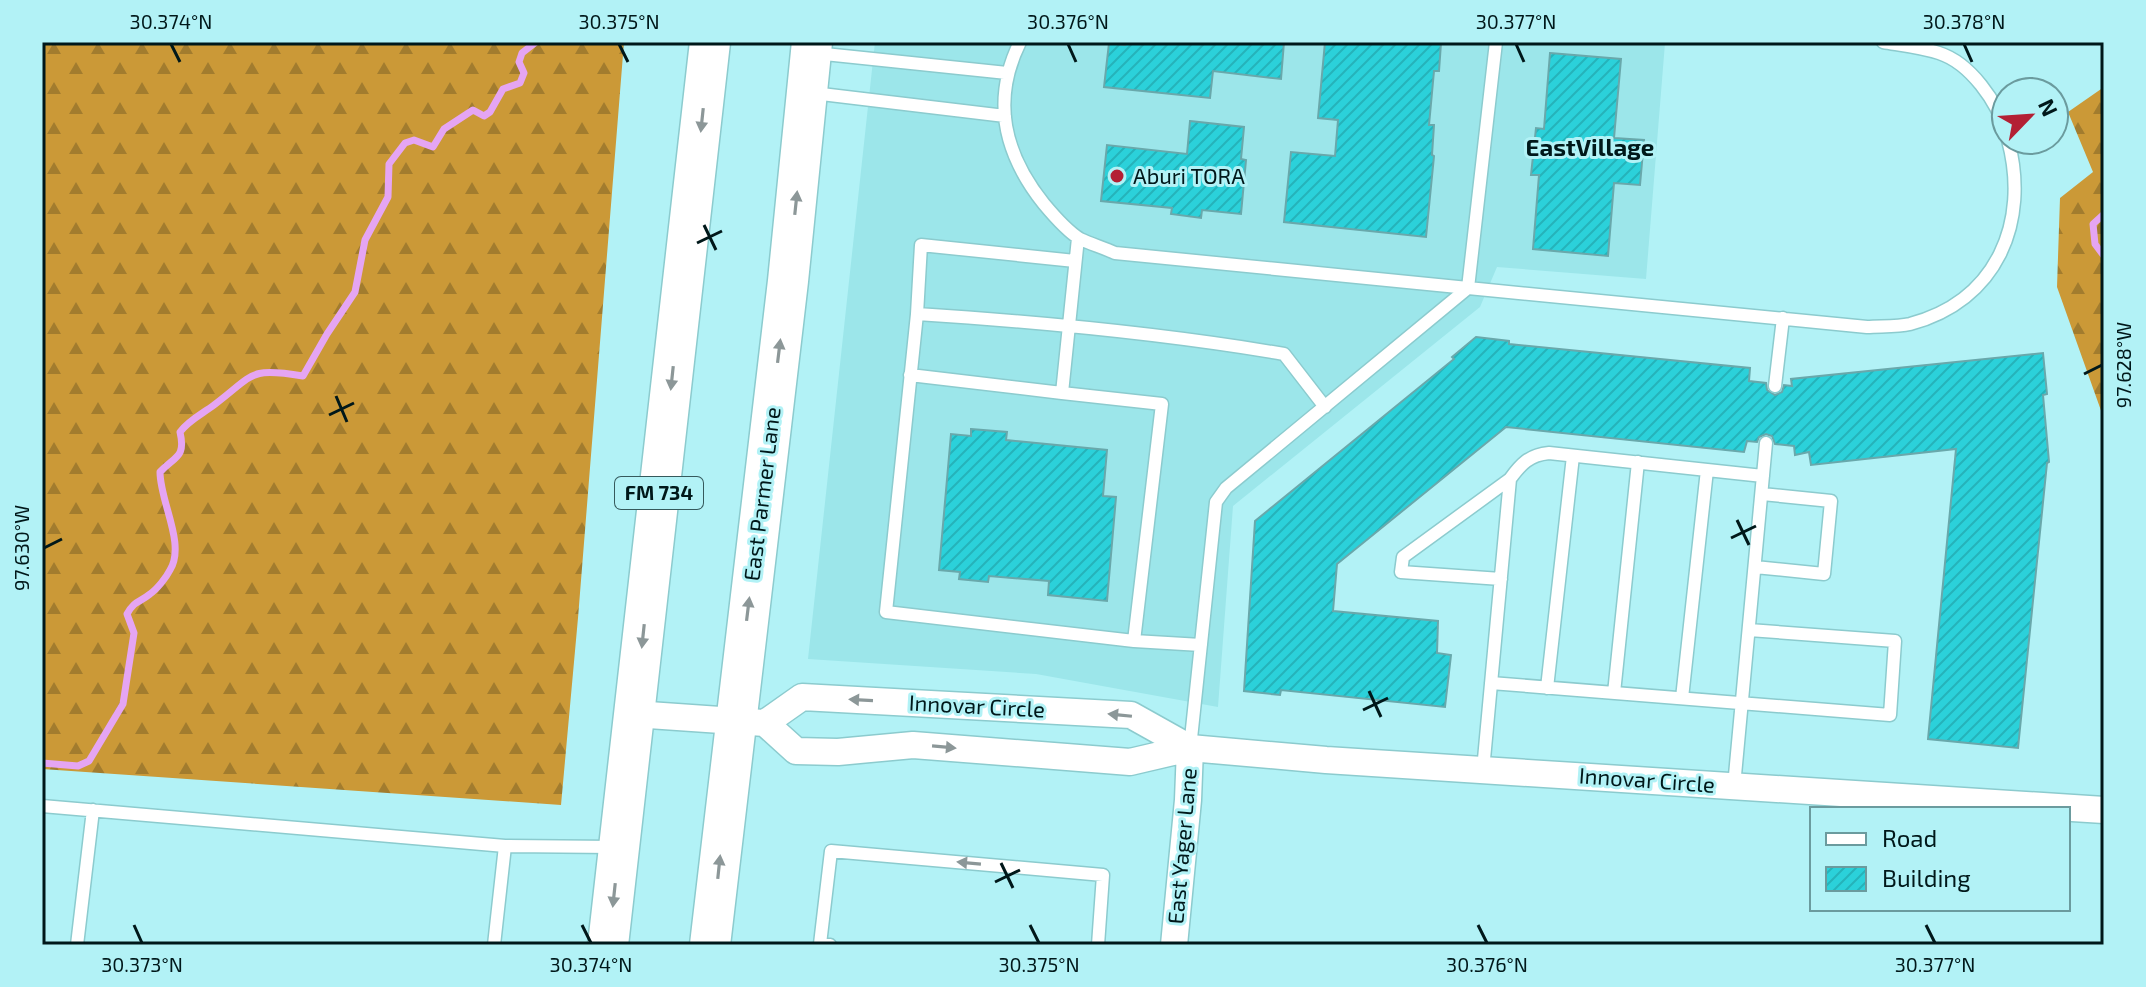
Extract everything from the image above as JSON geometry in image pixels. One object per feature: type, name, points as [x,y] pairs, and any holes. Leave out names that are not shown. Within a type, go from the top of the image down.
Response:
[{"type":"main road","name":"FM 734","points":[[608,945],[710,42]]},
{"type":"main road","name":"East Parmer Lane","points":[[710,945],[750,722],[788,281],[812,47]]},
{"type":"street","name":"Innovar Circle","points":[[750,722],[802,697],[1115,714],[1131,715],[1190,748]]},
{"type":"street","points":[[634,714],[750,722]]},
{"type":"street","name":"Innovar Circle","points":[[750,722],[796,751],[838,752],[913,745],[1130,762],[1190,748],[2058,807]]},
{"type":"street","name":"East Yager Lane","points":[[1174,945],[1190,748]]},
{"type":"street","name":"Innovar Circle","points":[[2070,808],[2104,810]]},
{"type":"lane","points":[[1020,42],[1007,73],[1005,128],[1013,156],[1025,180],[1051,213],[1078,238],[1115,253],[1867,327],[1908,325],[1946,311],[1980,285],[2009,238],[2015,208],[2012,156]]},
{"type":"lane","points":[[1190,748],[1216,502],[1226,488],[1468,288],[1496,42]]},
{"type":"lane","points":[[1883,42],[1941,53],[1964,68],[1983,88],[1990,102]]},
{"type":"lane","points":[[812,47],[1007,73]]},
{"type":"lane","points":[[807,92],[1005,116]]},
{"type":"lane","points":[[1062,393],[1078,238]]},
{"type":"lane","points":[[1075,261],[921,245],[917,314],[886,612],[1134,641],[1201,645]]},
{"type":"lane","points":[[917,314],[1069,324],[1212,341],[1284,354],[1325,407]]},
{"type":"lane","points":[[1775,386],[1783,318]]},
{"type":"lane","points":[[910,375],[1162,404],[1134,641]]},
{"type":"lane","points":[[1734,786],[1766,443]]},
{"type":"lane","points":[[1501,579],[1401,572],[1403,557],[1510,479],[1523,462],[1536,454],[1763,476]]},
{"type":"lane","points":[[1547,688],[1573,456]]},
{"type":"lane","points":[[1614,693],[1638,462]]},
{"type":"lane","points":[[1682,698],[1707,470]]},
{"type":"lane","points":[[1483,770],[1510,479]]},
{"type":"lane","points":[[1755,567],[1824,574],[1831,501],[1762,494]]},
{"type":"lane","points":[[1491,683],[1890,715],[1895,641],[1749,630]]},
{"type":"lane","points":[[42,806],[505,846],[619,847]]},
{"type":"lane","points":[[77,945],[93,810]]},
{"type":"lane","points":[[494,945],[505,846]]},
{"type":"lane","points":[[830,945],[820,944],[831,851],[1103,875],[1098,945]]},
{"type":"shaded area","points":[[875,42],[1665,43],[1646,279],[1497,267],[1480,307],[1233,506],[1218,707],[1036,674],[808,659]]},
{"type":"green space","points":[[42,42],[624,42],[561,805],[42,769]]},
{"type":"green space","points":[[2104,87],[2104,419],[2057,287],[2060,198],[2093,172],[2070,111]]},
{"type":"building","points":[[1126,42],[1284,42],[1281,79],[1213,71],[1210,98],[1104,87],[1109,43],[1125,45]]},
{"type":"building","points":[[1325,42],[1441,43],[1439,71],[1434,71],[1429,125],[1434,125],[1434,156],[1426,237],[1284,222],[1291,152],[1335,156],[1338,120],[1318,118]]},
{"type":"building","points":[[1550,53],[1621,59],[1614,138],[1644,140],[1640,185],[1614,183],[1608,256],[1533,249],[1539,175],[1531,175],[1536,128],[1544,129]]},
{"type":"building","points":[[1190,121],[1244,127],[1241,159],[1246,160],[1241,214],[1202,210],[1201,218],[1171,214],[1172,208],[1101,201],[1107,145],[1187,154]]},
{"type":"building","points":[[1476,337],[1509,341],[1509,344],[1750,368],[1749,381],[1766,383],[1767,390],[1775,395],[1782,392],[1784,385],[1792,386],[1791,379],[2043,353],[2049,462],[2018,748],[1928,739],[1956,449],[1811,465],[1809,452],[1795,455],[1794,446],[1775,444],[1772,436],[1766,434],[1759,437],[1757,442],[1747,441],[1744,452],[1506,427],[1337,564],[1333,611],[1438,621],[1437,653],[1451,655],[1445,707],[1281,690],[1280,695],[1244,691],[1255,521],[1454,359],[1452,357]]},
{"type":"building","points":[[971,429],[1007,432],[1006,440],[1107,450],[1103,496],[1116,497],[1107,601],[1048,595],[1049,581],[989,576],[988,582],[959,579],[960,572],[939,570],[951,434],[971,436]]},
{"type":"waterway","points":[[42,763],[78,766],[89,761],[123,704],[134,633],[127,614],[161,583],[174,560],[174,535],[160,472],[180,452],[180,432],[253,376],[272,372],[303,376],[355,292],[365,240],[388,197],[389,164],[405,143],[414,140],[433,147],[444,129],[473,110],[484,116],[490,112],[503,89],[520,83],[524,73],[519,62],[522,53],[536,42]]},
{"type":"waterway","points":[[2104,214],[2093,224],[2095,244],[2104,256]]},
{"type":"place","name":"Aburi TORA","points":[[1117,176]]},
{"type":"district","name":"EastVillage","points":[[1590,148]]}]
